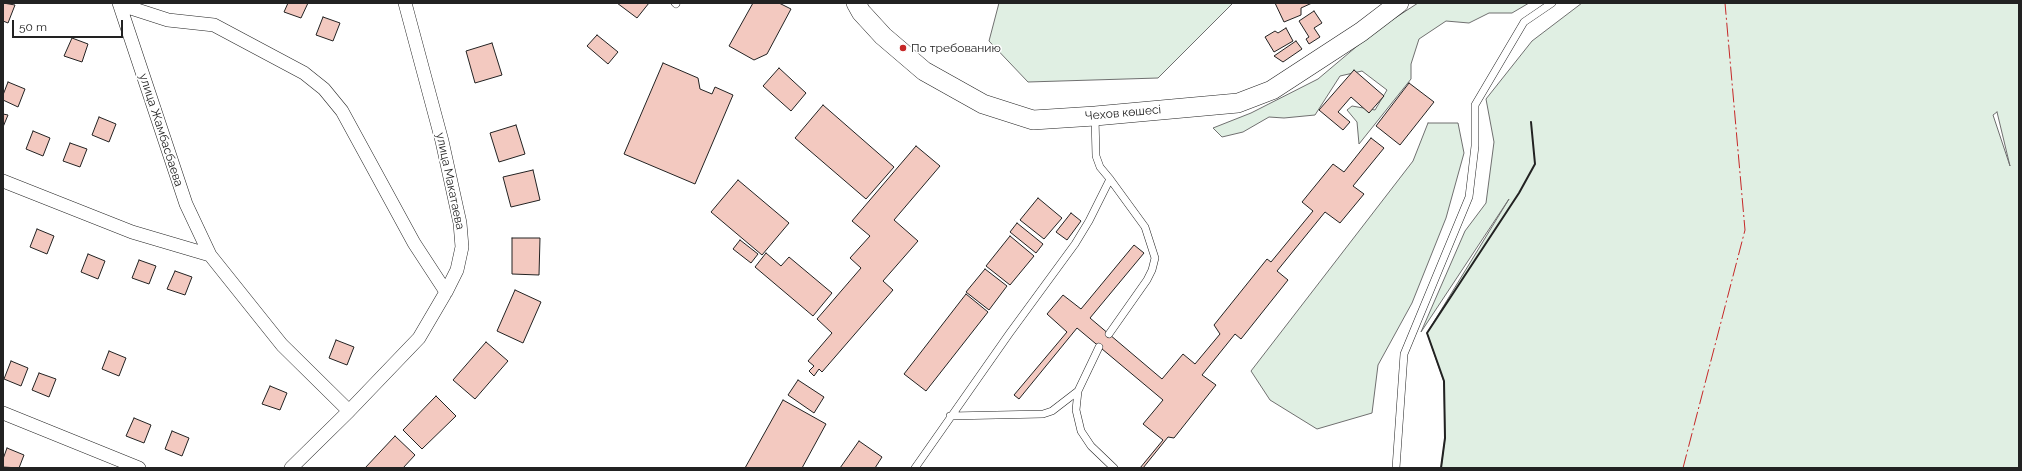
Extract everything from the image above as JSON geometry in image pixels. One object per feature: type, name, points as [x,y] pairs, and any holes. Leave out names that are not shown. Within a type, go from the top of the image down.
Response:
[{"type":"main road","name":"Чехов көшесі","points":[[856,3],[861,12],[883,36],[924,70],[983,104],[1033,120],[1238,103],[1272,90],[1361,32],[1399,3]]},
{"type":"street","name":"улица Макатаева","points":[[291,468],[349,411],[419,338],[446,292],[456,270],[462,247],[460,223],[442,141],[405,3]]},
{"type":"street","points":[[120,5],[168,20],[214,25],[304,73],[324,89],[342,111],[414,243],[446,292]]},
{"type":"street","name":"улица Жамбасбаева","points":[[120,5],[186,204],[210,255],[282,345],[349,411]]},
{"type":"street","points":[[3,181],[132,232],[210,255]]},
{"type":"street","points":[[3,413],[139,468]]},
{"type":"lane","points":[[1396,468],[1404,354],[1469,197],[1475,146],[1475,105],[1524,22],[1552,3]]},
{"type":"lane","points":[[1095,116],[1096,156],[1100,168],[1110,179],[1145,227],[1155,258],[1152,270],[1147,280],[1109,334]]},
{"type":"lane","points":[[915,468],[950,416],[1075,244],[1110,179]]},
{"type":"lane","points":[[1099,347],[1078,391],[1076,410],[1081,431],[1091,446],[1114,468]]},
{"type":"lane","points":[[950,416],[1043,414],[1052,411],[1078,391]]},
{"type":"green space","points":[[999,3],[1233,3],[1158,78],[1028,82],[989,41]]},
{"type":"green space","points":[[1418,3],[1529,3],[1512,13],[1489,13],[1469,23],[1446,21],[1419,39],[1411,64],[1411,79],[1359,144],[1357,122],[1347,110],[1352,106],[1375,110],[1387,90],[1362,71],[1340,76],[1315,115],[1284,118],[1269,117],[1243,132],[1222,137],[1213,128],[1251,113],[1318,79],[1375,31]]},
{"type":"green space","points":[[1582,3],[2019,3],[2019,468],[1441,468],[1445,438],[1444,382],[1427,333],[1509,199],[1421,332],[1465,231],[1486,203],[1494,142],[1486,99],[1532,41]],"holes":[[[1997,112],[2010,166],[1993,115]]]},
{"type":"green space","points":[[1428,123],[1458,123],[1464,153],[1446,218],[1412,303],[1378,365],[1372,413],[1317,429],[1270,400],[1251,371],[1413,161]]},
{"type":"building","points":[[3,3],[15,5],[8,23],[3,21]]},
{"type":"building","points":[[288,3],[308,3],[301,18],[284,12]]},
{"type":"building","points":[[617,3],[649,3],[637,18]]},
{"type":"building","points":[[753,3],[779,3],[791,9],[767,54],[754,60],[729,46]]},
{"type":"building","points":[[1275,3],[1312,3],[1301,8],[1301,15],[1284,22]]},
{"type":"building","points":[[1314,11],[1322,23],[1314,28],[1320,37],[1309,44],[1306,39],[1309,37],[1299,21]]},
{"type":"building","points":[[323,17],[340,23],[333,41],[316,35]]},
{"type":"building","points":[[1286,28],[1293,41],[1274,52],[1265,37],[1275,31],[1278,33]]},
{"type":"building","points":[[597,35],[618,52],[608,64],[587,46]]},
{"type":"building","points":[[72,38],[88,44],[82,62],[64,56]]},
{"type":"building","points":[[1296,41],[1302,49],[1283,62],[1274,56]]},
{"type":"building","points":[[492,43],[502,75],[475,83],[466,51]]},
{"type":"building","points":[[663,63],[698,78],[700,89],[712,94],[715,87],[733,95],[695,184],[624,154]]},
{"type":"building","points":[[779,68],[806,93],[791,111],[763,86]]},
{"type":"building","points":[[1354,70],[1384,96],[1369,113],[1351,97],[1338,112],[1350,122],[1343,130],[1319,110]]},
{"type":"building","points":[[8,82],[25,89],[18,107],[3,100],[3,95]]},
{"type":"building","points":[[1409,83],[1434,102],[1400,145],[1376,126]]},
{"type":"building","points":[[823,105],[894,167],[866,199],[795,138]]},
{"type":"building","points":[[3,114],[8,115],[3,127]]},
{"type":"building","points":[[99,117],[116,124],[109,142],[92,135]]},
{"type":"building","points":[[516,125],[525,154],[499,162],[490,133]]},
{"type":"building","points":[[33,131],[50,138],[43,156],[26,149]]},
{"type":"building","points":[[1371,138],[1384,148],[1353,186],[1364,194],[1340,223],[1325,212],[1277,271],[1288,280],[1241,339],[1235,334],[1202,375],[1216,385],[1174,438],[1168,437],[1143,468],[1140,468],[1163,440],[1143,424],[1163,400],[1077,328],[1019,399],[1014,395],[1067,332],[1047,314],[1063,295],[1081,309],[1134,245],[1144,253],[1090,318],[1162,379],[1183,354],[1195,364],[1220,334],[1214,325],[1267,259],[1271,262],[1313,211],[1302,202],[1333,164],[1344,172]]},
{"type":"building","points":[[70,143],[87,149],[80,167],[63,161]]},
{"type":"building","points":[[916,146],[940,166],[894,220],[918,241],[883,281],[893,290],[822,372],[819,369],[814,376],[809,371],[814,366],[808,361],[832,333],[817,319],[861,268],[850,258],[870,236],[852,221]]},
{"type":"building","points":[[533,170],[540,200],[511,207],[503,177]]},
{"type":"building","points":[[738,180],[789,223],[762,255],[711,212]]},
{"type":"building","points":[[1038,198],[1062,218],[1044,239],[1020,220]]},
{"type":"building","points":[[1071,213],[1081,221],[1067,240],[1056,232]]},
{"type":"building","points":[[1017,223],[1043,244],[1036,253],[1010,232]]},
{"type":"building","points":[[37,229],[54,236],[47,254],[30,247]]},
{"type":"building","points":[[1010,236],[1034,256],[1010,285],[986,266]]},
{"type":"building","points":[[512,238],[540,238],[539,275],[512,274]]},
{"type":"building","points":[[740,240],[758,254],[751,263],[733,249]]},
{"type":"building","points":[[766,253],[781,266],[789,257],[832,293],[813,316],[755,267]]},
{"type":"building","points":[[88,254],[105,261],[98,279],[81,272]]},
{"type":"building","points":[[139,260],[156,266],[149,284],[132,278]]},
{"type":"building","points":[[985,269],[1007,286],[989,310],[966,292]]},
{"type":"building","points":[[175,271],[192,277],[185,295],[167,289]]},
{"type":"building","points":[[515,290],[541,302],[523,343],[497,331]]},
{"type":"building","points":[[966,294],[988,312],[926,391],[904,374]]},
{"type":"building","points":[[336,340],[354,347],[347,365],[329,358]]},
{"type":"building","points":[[486,342],[508,361],[475,399],[453,380]]},
{"type":"building","points":[[109,351],[126,358],[119,376],[102,369]]},
{"type":"building","points":[[11,361],[28,368],[21,386],[4,379]]},
{"type":"building","points":[[39,373],[56,379],[49,397],[32,390]]},
{"type":"building","points":[[798,380],[824,397],[814,413],[788,395]]},
{"type":"building","points":[[270,386],[287,393],[280,410],[262,404]]},
{"type":"building","points":[[436,396],[456,416],[422,449],[403,430]]},
{"type":"building","points":[[783,400],[826,424],[802,468],[745,468]]},
{"type":"building","points":[[134,418],[151,425],[144,443],[126,436]]},
{"type":"building","points":[[172,431],[189,438],[182,456],[165,449]]},
{"type":"building","points":[[395,436],[415,455],[403,468],[365,468]]},
{"type":"building","points":[[859,441],[882,457],[875,468],[840,468]]},
{"type":"building","points":[[7,448],[24,455],[19,468],[3,467],[3,459]]},
{"type":"wall","points":[[1441,468],[1445,438],[1444,381],[1427,333],[1519,193],[1535,164],[1531,122]]},
{"type":"power","points":[[1683,468],[1745,230],[1725,3]]},
{"type":"place","name":"По требованию","points":[[903,48]]}]
